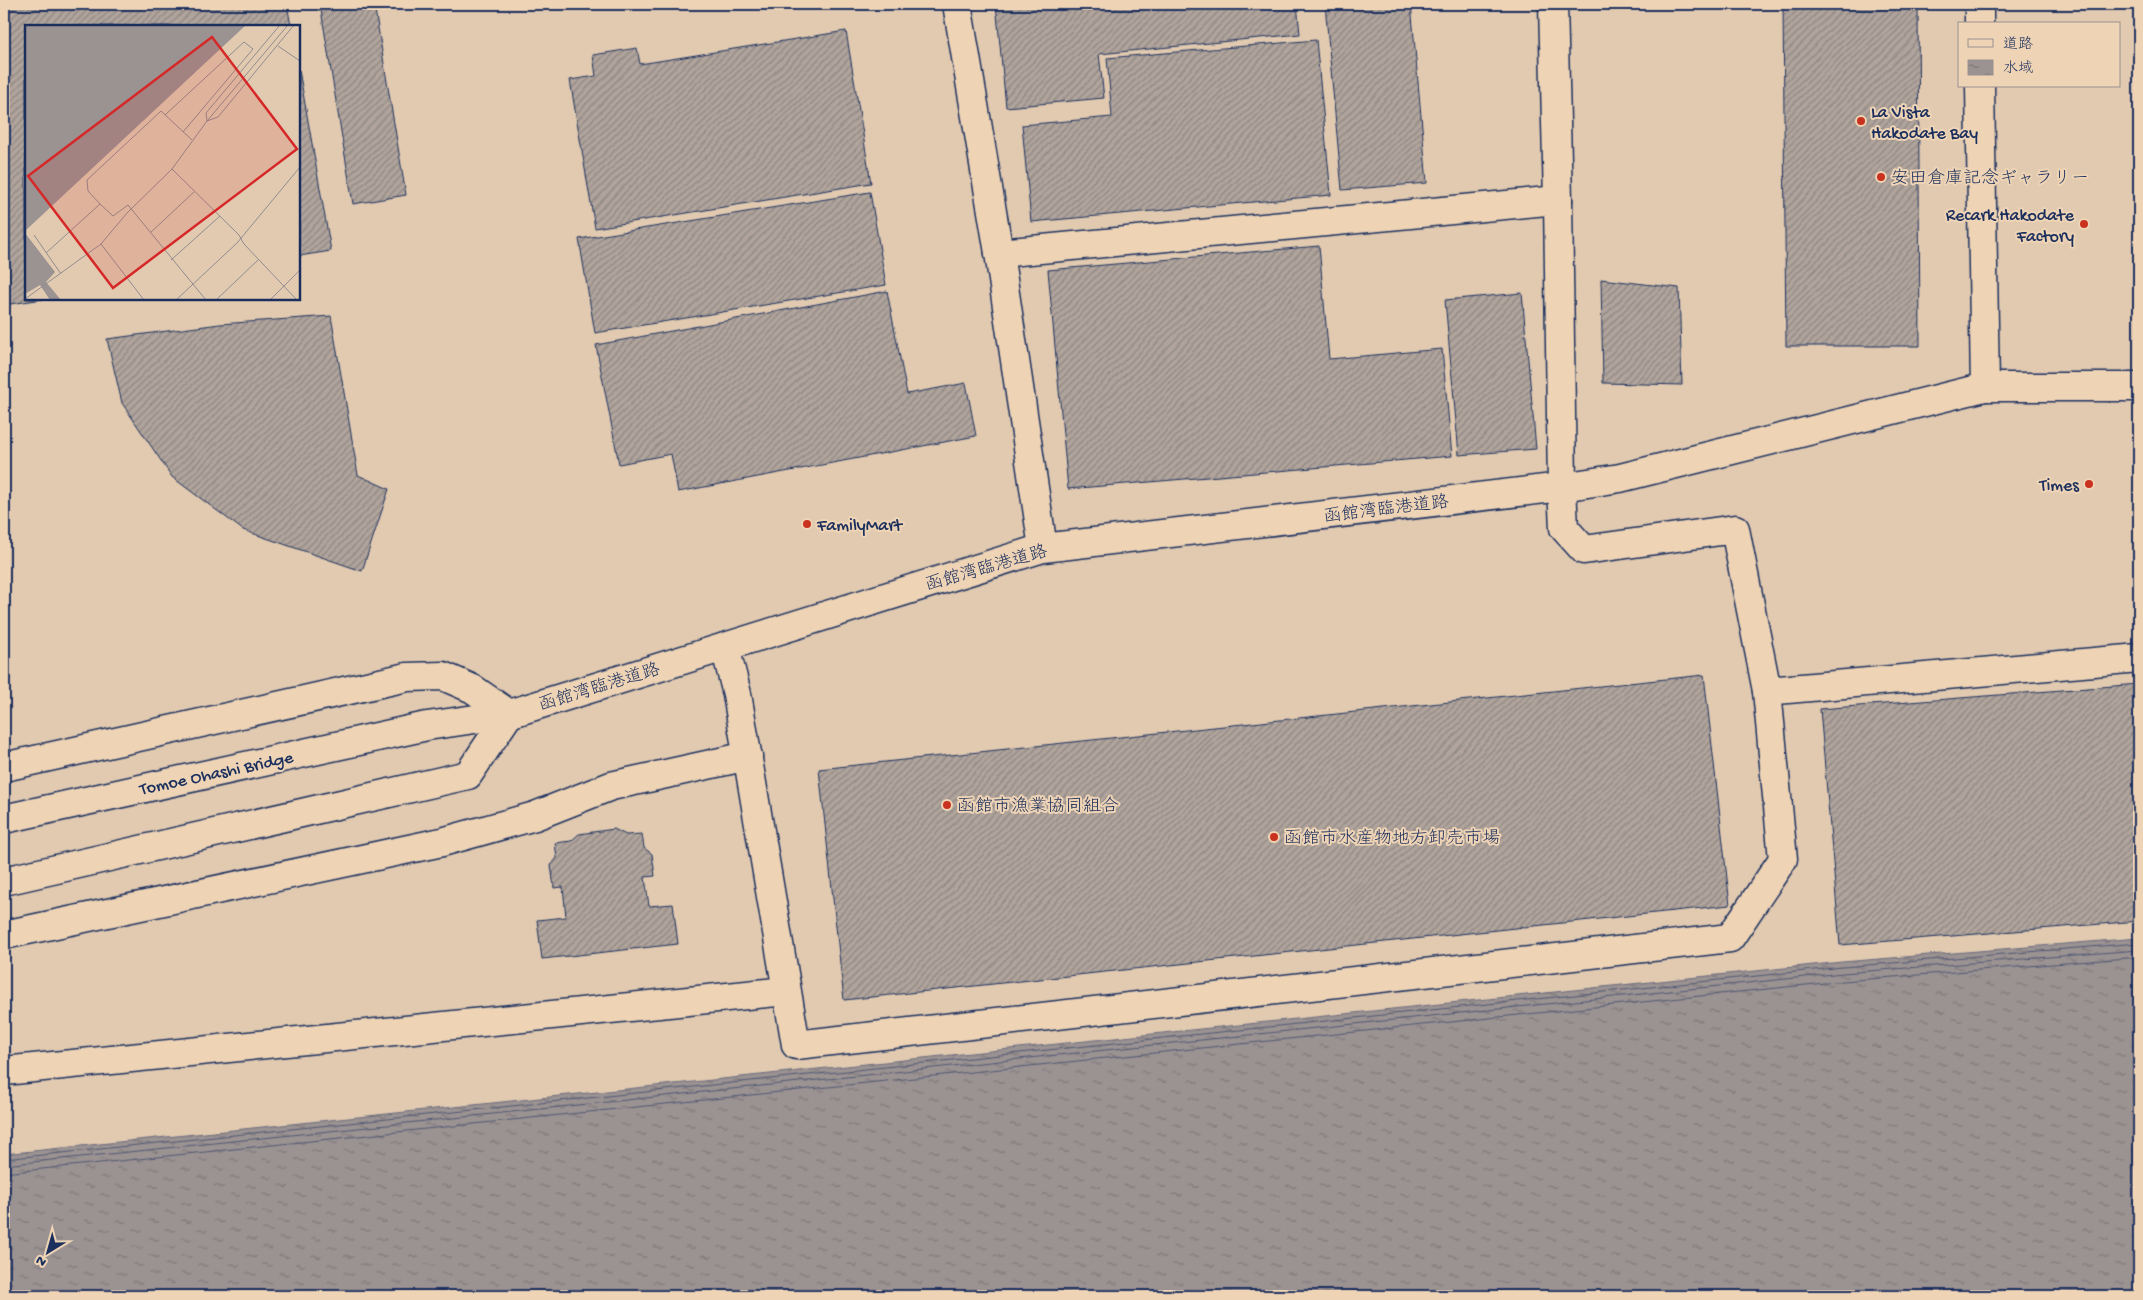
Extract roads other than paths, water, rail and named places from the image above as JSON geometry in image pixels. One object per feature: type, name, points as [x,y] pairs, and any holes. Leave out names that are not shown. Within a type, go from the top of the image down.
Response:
[{"type":"street","points":[[957,4],[999,253],[1043,548]]},
{"type":"street","points":[[725,647],[737,694],[796,1045],[1730,938],[1783,859],[1767,691],[1736,529],[1584,550],[1564,528],[1554,4]]},
{"type":"street","points":[[1979,4],[1979,22]]},
{"type":"street","points":[[1980,88],[1985,387]]},
{"type":"street","points":[[999,253],[1558,200]]},
{"type":"street","name":"函館湾臨港道路","points":[[427,726],[509,714],[1043,548],[1562,487],[1620,478],[1985,387],[2139,387]]},
{"type":"street","points":[[1767,691],[2139,658]]},
{"type":"street","points":[[4,767],[407,677],[442,676],[473,689],[509,714],[468,775],[4,881]]},
{"type":"street","name":"Tomoe Ohashi Bridge","points":[[4,819],[427,726]]},
{"type":"street","points":[[4,936],[442,842],[535,816],[611,786],[748,756]]},
{"type":"street","points":[[4,1070],[786,991]]},
{"type":"water","points":[[2139,938],[2139,1296],[4,1296],[4,1154],[1842,962]]},
{"type":"place","name":"La Vista Hakodate Bay","points":[[1861,121]]},
{"type":"place","name":"安田倉庫記念ギャラリー","points":[[1881,177]]},
{"type":"place","name":"Recark Hakodate Factory","points":[[2084,224]]},
{"type":"place","name":"Times","points":[[2089,484]]},
{"type":"place","name":"FamilyMart","points":[[807,524]]},
{"type":"place","name":"函館市漁業協同組合","points":[[947,805]]},
{"type":"place","name":"函館市水産物地方卸売市場","points":[[1274,837]]}]
